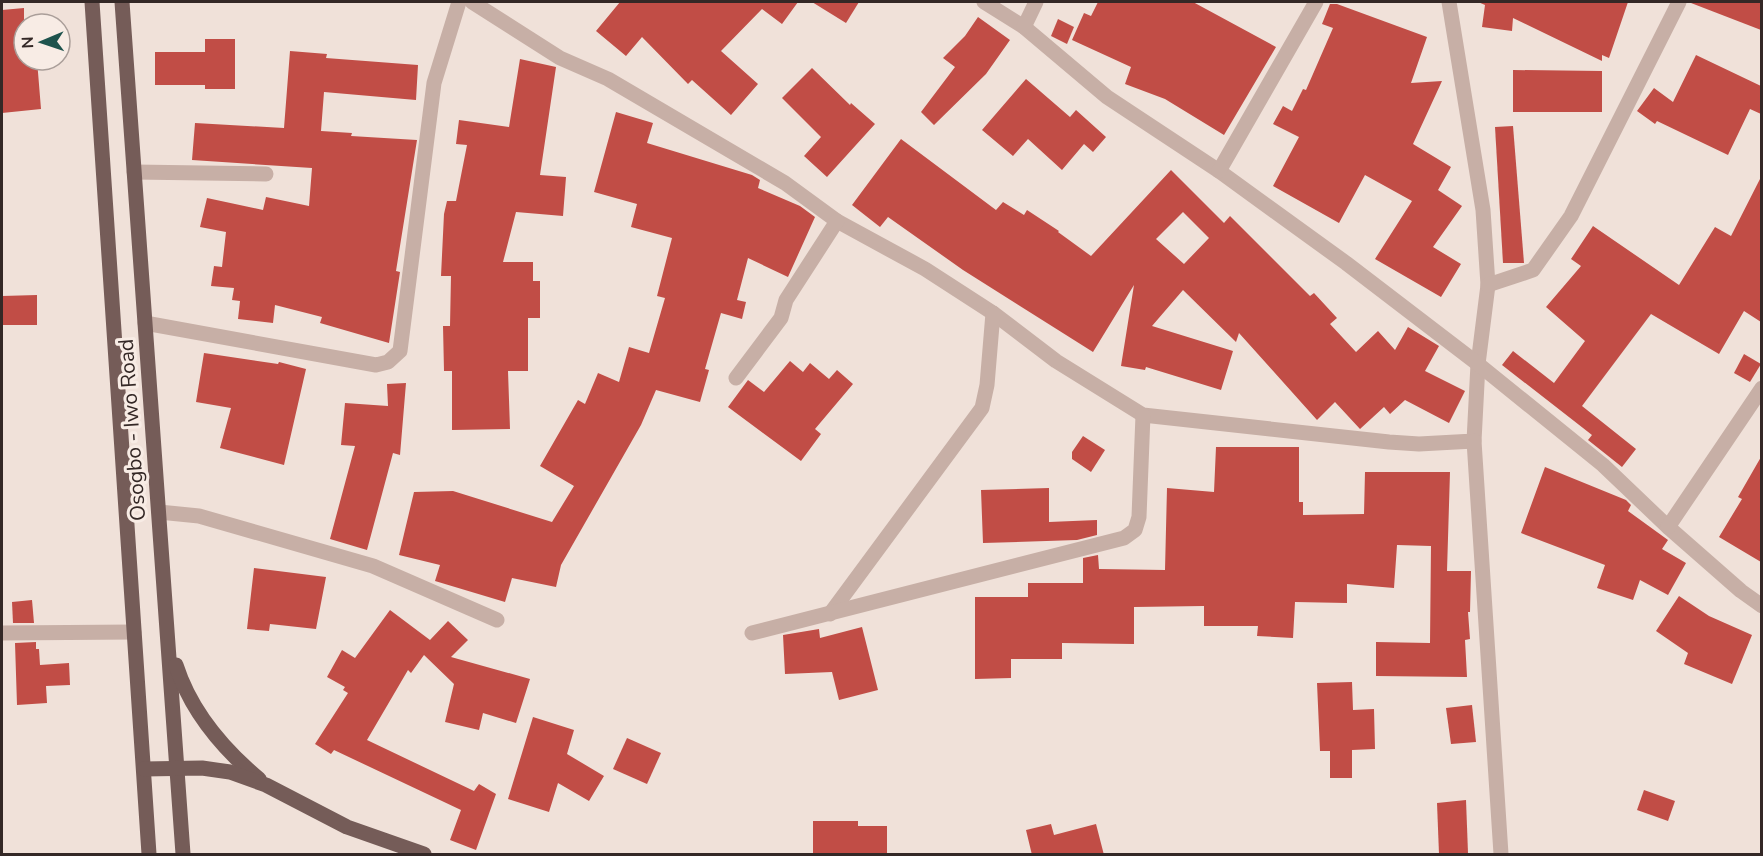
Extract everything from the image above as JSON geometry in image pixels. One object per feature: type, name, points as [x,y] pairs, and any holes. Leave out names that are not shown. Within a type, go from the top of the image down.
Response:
[{"type":"main road","name":"Osogbo - Iwo Road","points":[[92,2],[149,855]]},
{"type":"main road","name":"Osogbo - Iwo Road","points":[[122,2],[183,855]]},
{"type":"main road","points":[[168,642],[183,689],[197,712],[235,758],[266,785]]},
{"type":"main road","points":[[144,769],[202,768],[230,772],[266,785],[347,827],[424,855]]},
{"type":"street","points":[[145,323],[376,365],[388,362],[400,351],[434,83],[459,2]]},
{"type":"street","points":[[472,2],[560,58],[608,79],[784,183],[837,221],[925,269],[993,313],[1056,361],[1143,415],[1389,442],[1419,444],[1474,441]]},
{"type":"street","points":[[984,2],[1024,27],[1107,97],[1219,171],[1346,263],[1478,364],[1602,465],[1741,591],[1761,606]]},
{"type":"street","points":[[1024,27],[1036,2]]},
{"type":"street","points":[[1219,171],[1316,2]]},
{"type":"street","points":[[1449,2],[1483,210],[1488,285],[1478,364],[1474,441],[1501,855]]},
{"type":"street","points":[[1488,285],[1533,270],[1571,216],[1679,2]]},
{"type":"street","points":[[134,172],[266,174]]},
{"type":"street","points":[[736,378],[781,318],[786,300],[837,221]]},
{"type":"street","points":[[830,614],[982,408],[987,385],[993,313]]},
{"type":"street","points":[[1668,526],[1761,387]]},
{"type":"street","points":[[752,633],[1124,538],[1135,530],[1139,517],[1143,415]]},
{"type":"street","points":[[159,512],[200,516],[373,566],[497,620]]},
{"type":"street","points":[[2,633],[134,632]]},
{"type":"building","points":[[620,2],[798,2],[782,24],[762,9],[721,51],[758,84],[731,115],[692,80],[688,84],[642,37],[626,56],[596,31]]},
{"type":"building","points":[[812,2],[859,2],[846,23]]},
{"type":"building","points":[[1098,2],[1193,2],[1276,47],[1224,135],[1165,99],[1125,84],[1131,67],[1072,40],[1084,13],[1091,16]]},
{"type":"building","points":[[1478,2],[1628,2],[1609,58],[1602,55],[1602,61],[1513,18],[1512,31],[1482,27],[1485,5]]},
{"type":"building","points":[[1761,2],[1761,30],[1691,3]]},
{"type":"building","points":[[1330,4],[1337,4],[1427,37],[1411,83],[1442,81],[1413,144],[1451,167],[1438,190],[1462,206],[1433,247],[1461,264],[1441,297],[1375,259],[1412,201],[1365,175],[1339,223],[1273,186],[1299,137],[1273,124],[1283,106],[1292,111],[1303,89],[1306,90],[1333,28],[1322,24]]},
{"type":"building","points":[[24,8],[24,12],[12,12],[12,72],[38,72],[41,109],[2,113],[2,10]]},
{"type":"building","points":[[978,17],[1010,40],[986,74],[934,125],[921,112],[955,67],[943,58],[965,36]]},
{"type":"building","points":[[1058,19],[1074,27],[1067,44],[1051,36]]},
{"type":"building","points":[[205,39],[235,39],[235,89],[205,89],[205,85],[155,85],[155,52],[205,52]]},
{"type":"building","points":[[290,51],[327,54],[326,58],[418,65],[416,100],[324,92],[321,131],[352,133],[351,136],[417,140],[396,271],[400,272],[389,343],[320,323],[322,317],[275,305],[273,323],[238,319],[240,301],[232,300],[234,288],[211,286],[214,266],[222,267],[226,232],[200,227],[207,198],[263,210],[266,197],[309,206],[312,168],[192,160],[195,123],[284,128]]},
{"type":"building","points":[[1696,55],[1761,86],[1761,114],[1750,109],[1728,155],[1657,121],[1655,124],[1637,111],[1654,88],[1673,102]]},
{"type":"building","points":[[520,59],[556,67],[540,175],[566,177],[563,216],[516,212],[503,262],[533,262],[533,281],[540,281],[540,318],[528,318],[528,371],[508,371],[510,429],[452,430],[452,371],[444,371],[443,326],[450,326],[451,276],[441,276],[444,214],[447,201],[456,201],[467,145],[456,144],[459,120],[509,127]]},
{"type":"building","points":[[812,68],[850,105],[851,103],[875,124],[827,177],[804,156],[821,137],[782,98]]},
{"type":"building","points":[[1513,70],[1602,71],[1602,112],[1513,112]]},
{"type":"building","points":[[1026,79],[1070,117],[1076,110],[1106,137],[1093,152],[1084,144],[1062,170],[1028,139],[1013,156],[982,130]]},
{"type":"building","points":[[616,112],[653,123],[647,143],[752,175],[760,180],[758,188],[800,206],[815,217],[788,277],[748,258],[737,300],[746,302],[742,319],[721,313],[705,369],[709,370],[700,402],[656,390],[641,425],[561,565],[556,587],[512,578],[505,602],[435,581],[440,565],[399,555],[414,492],[453,491],[552,522],[574,486],[540,466],[578,400],[585,404],[598,373],[619,382],[629,347],[649,353],[665,298],[657,296],[672,238],[631,227],[637,204],[594,192]]},
{"type":"building","points":[[1513,126],[1524,263],[1503,263],[1495,127]]},
{"type":"building","points":[[901,139],[996,210],[1003,202],[1024,215],[1027,210],[1091,256],[1171,170],[1224,223],[1230,216],[1310,296],[1314,293],[1337,318],[1330,324],[1356,352],[1378,331],[1395,350],[1408,327],[1439,346],[1425,371],[1465,391],[1449,423],[1405,400],[1390,414],[1384,407],[1360,429],[1335,402],[1317,420],[1239,333],[1236,342],[1183,290],[1152,326],[1233,351],[1221,390],[1146,367],[1145,370],[1121,366],[1134,285],[1093,352],[963,270],[888,217],[880,227],[852,205]],"holes":[[[1183,212],[1209,238],[1184,264],[1156,239]]]},
{"type":"building","points":[[1761,177],[1761,322],[1744,311],[1719,354],[1651,314],[1582,406],[1636,449],[1622,467],[1588,440],[1592,435],[1502,365],[1513,351],[1554,383],[1585,341],[1546,307],[1581,266],[1571,259],[1593,226],[1679,285],[1715,227],[1731,236]]},
{"type":"building","points":[[37,295],[37,325],[2,325],[2,296]]},
{"type":"building","points":[[204,353],[278,364],[279,362],[306,369],[284,465],[220,448],[231,408],[196,402]]},
{"type":"building","points":[[1744,354],[1761,364],[1750,382],[1734,373]]},
{"type":"building","points":[[790,361],[803,372],[810,363],[829,379],[837,370],[853,384],[815,429],[821,434],[801,461],[728,407],[748,380],[764,392]]},
{"type":"building","points":[[406,383],[400,455],[393,453],[367,550],[330,539],[355,446],[341,445],[345,403],[388,406],[387,384]]},
{"type":"building","points":[[1083,436],[1105,450],[1091,472],[1072,459],[1072,452]]},
{"type":"building","points":[[1216,447],[1299,447],[1299,502],[1303,502],[1303,515],[1364,514],[1365,472],[1450,472],[1447,571],[1471,571],[1470,612],[1468,612],[1470,639],[1465,640],[1467,677],[1376,676],[1376,642],[1430,643],[1431,546],[1397,545],[1394,588],[1347,584],[1347,603],[1295,602],[1293,638],[1257,636],[1258,626],[1204,626],[1204,606],[1134,607],[1134,644],[1062,643],[1062,659],[1011,659],[1011,678],[975,679],[975,597],[1028,597],[1028,583],[1083,583],[1083,558],[1098,555],[1099,569],[1165,570],[1167,488],[1214,492]]},
{"type":"building","points":[[1761,457],[1761,562],[1719,537],[1742,499],[1738,497]]},
{"type":"building","points":[[1545,467],[1626,500],[1631,505],[1628,511],[1668,540],[1662,549],[1686,563],[1668,595],[1640,580],[1633,600],[1597,588],[1605,565],[1521,533]]},
{"type":"building","points":[[1049,488],[1049,522],[1097,520],[1097,535],[1077,540],[983,543],[981,490]]},
{"type":"building","points":[[254,568],[326,577],[316,629],[270,624],[269,631],[247,629]]},
{"type":"building","points":[[1679,596],[1709,616],[1752,635],[1732,684],[1684,664],[1688,653],[1656,631]]},
{"type":"building","points":[[32,600],[34,623],[13,623],[12,602]]},
{"type":"building","points":[[390,610],[430,640],[448,621],[468,640],[451,657],[530,679],[516,723],[483,713],[479,730],[445,722],[454,684],[424,655],[411,673],[408,670],[367,740],[474,791],[479,784],[496,794],[476,850],[450,840],[461,810],[334,750],[331,754],[315,744],[348,693],[343,690],[345,687],[327,677],[342,650],[355,658]]},
{"type":"building","points":[[862,627],[878,690],[839,700],[832,672],[785,674],[783,635],[819,629],[820,638]]},
{"type":"building","points":[[36,642],[40,665],[69,663],[70,685],[46,686],[47,703],[17,705],[15,643]]},
{"type":"building","points":[[1352,682],[1353,710],[1374,709],[1375,749],[1352,750],[1352,778],[1330,778],[1330,751],[1320,751],[1317,683]]},
{"type":"building","points":[[1472,705],[1476,742],[1451,744],[1446,708]]},
{"type":"building","points":[[533,717],[574,730],[567,754],[604,776],[589,801],[558,783],[549,812],[508,799]]},
{"type":"building","points":[[627,738],[661,753],[647,784],[613,769]]},
{"type":"building","points":[[1644,790],[1675,801],[1668,821],[1637,810]]},
{"type":"building","points":[[1466,800],[1468,853],[1439,854],[1437,803]]},
{"type":"building","points":[[813,821],[858,821],[858,826],[887,826],[887,855],[813,855]]},
{"type":"building","points":[[1051,824],[1054,835],[1096,824],[1104,855],[1032,855],[1026,830]]}]
